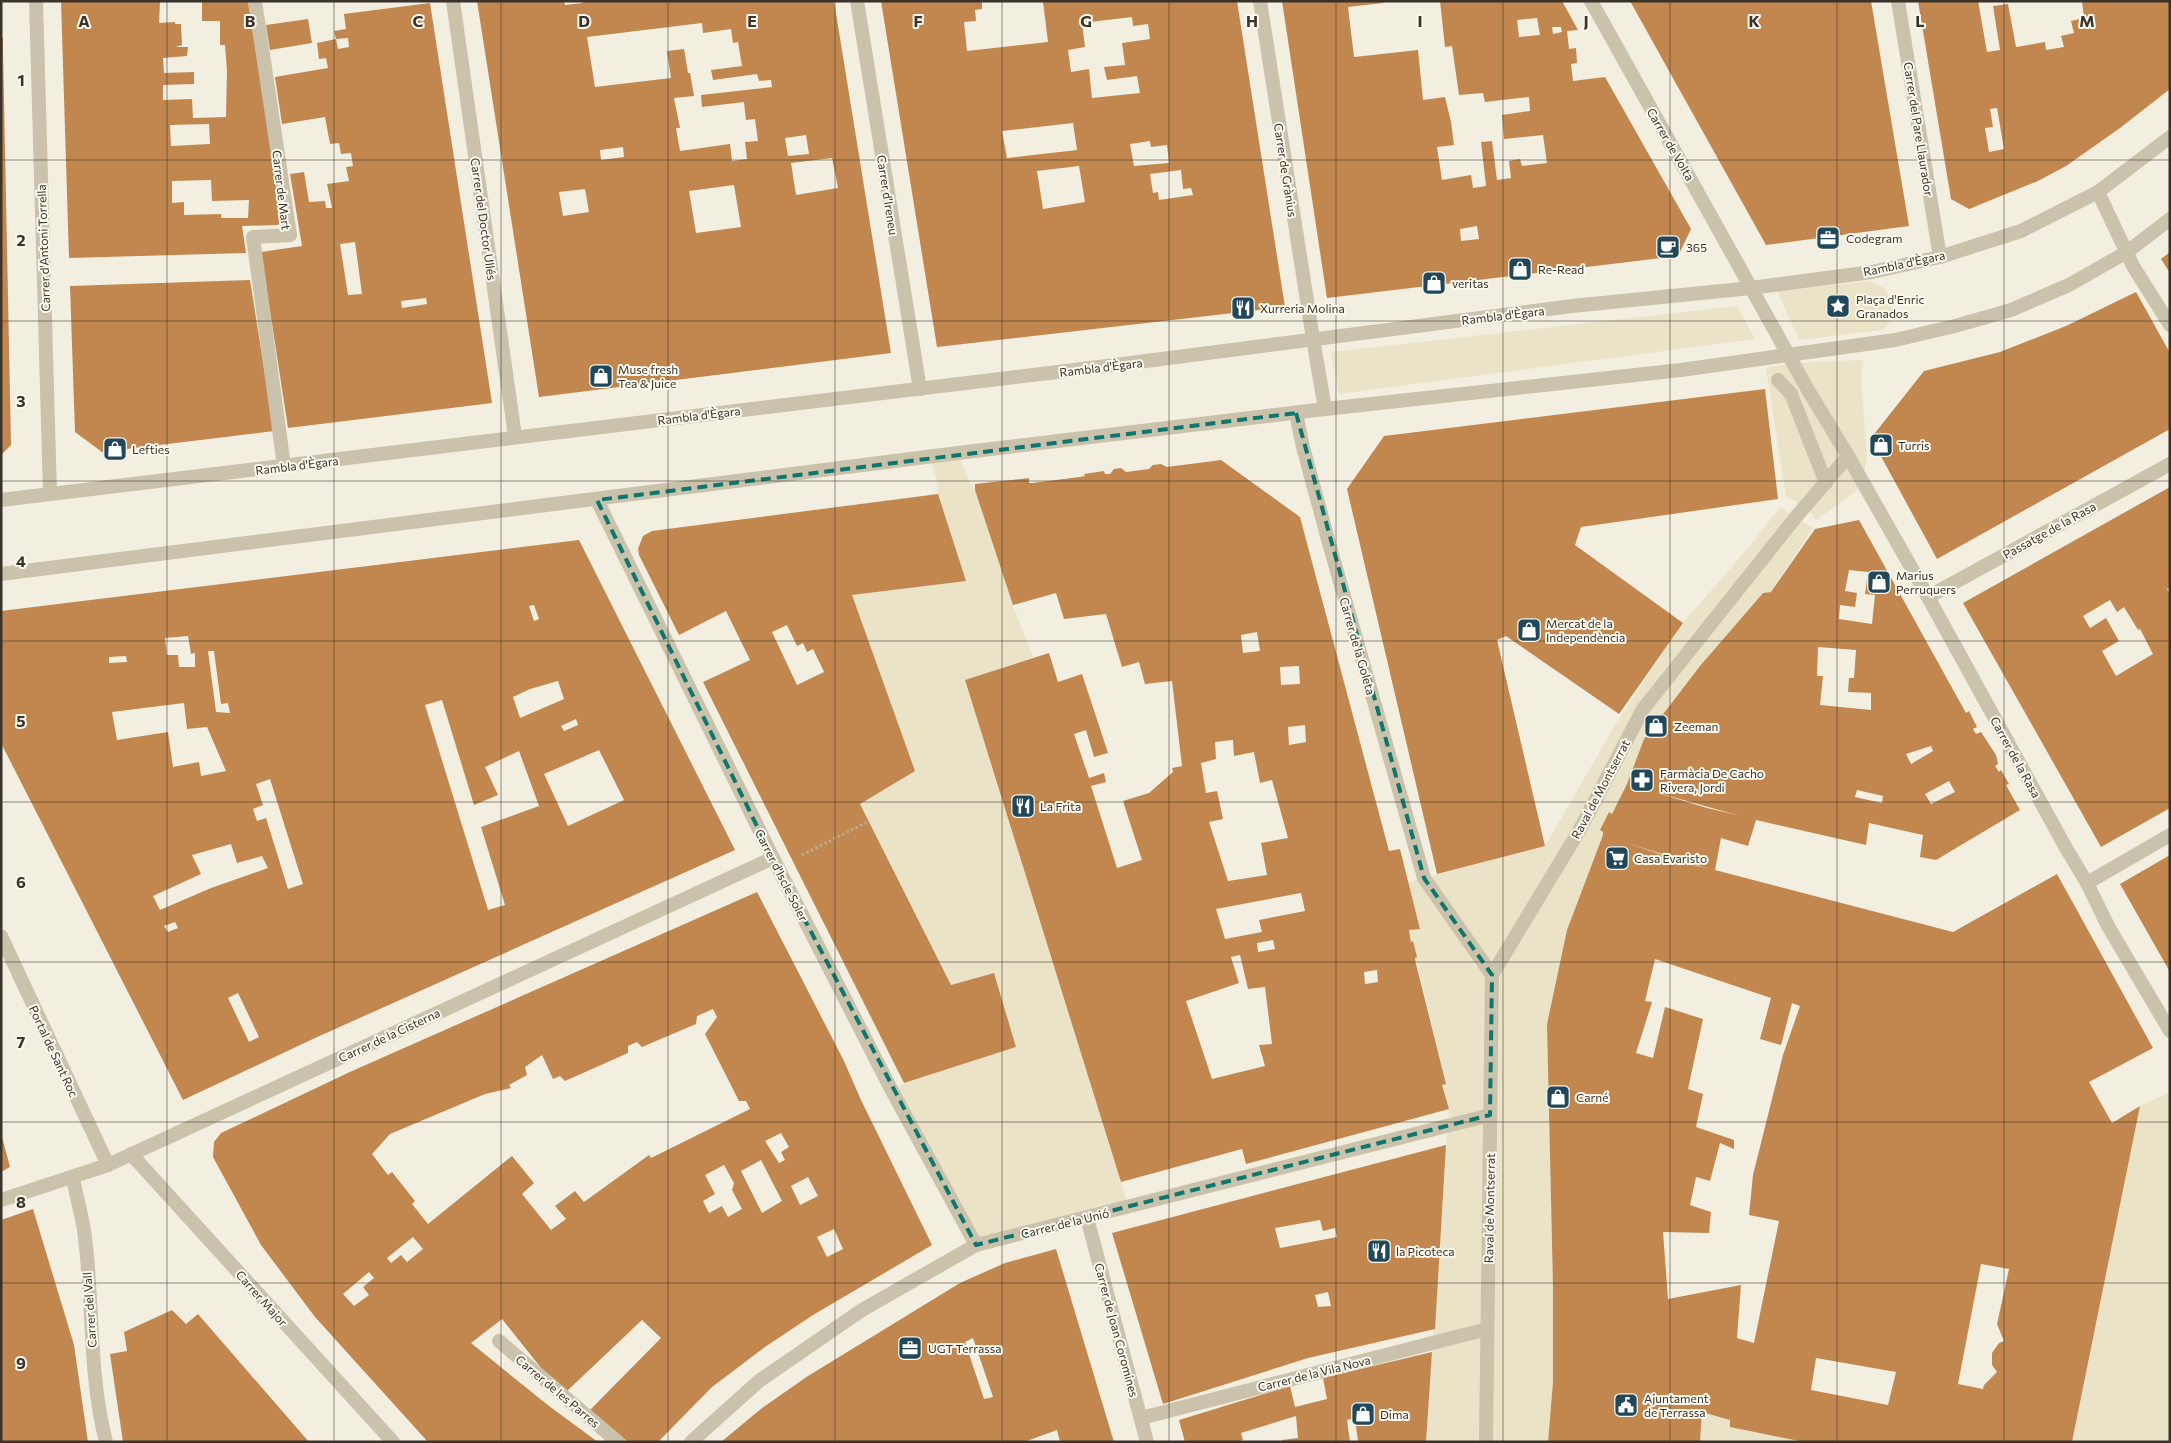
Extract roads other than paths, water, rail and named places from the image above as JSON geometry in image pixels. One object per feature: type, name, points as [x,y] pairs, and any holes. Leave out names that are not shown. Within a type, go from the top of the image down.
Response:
[{"type":"street","name":"Carrer d'Antoni Torrella","points":[[36,1],[50,494]]},
{"type":"street","name":"Carrer de Mart","points":[[255,1],[290,235],[253,237],[284,466]]},
{"type":"street","name":"Carrer del Doctor Ullés","points":[[453,1],[515,436]]},
{"type":"street","name":"Carrer d'Ireneu","points":[[856,1],[920,388]]},
{"type":"street","name":"Carrer de Grànius","points":[[1260,1],[1324,409]]},
{"type":"street","name":"Carrer de Volta","points":[[1590,1],[1751,288]]},
{"type":"street","name":"Carrer del Pare Llaurador","points":[[1898,1],[1940,257]]},
{"type":"street","name":"Rambla d'Ègara","points":[[1,500],[1313,340],[1572,306],[1751,288],[1872,272],[1940,257],[2021,231],[2098,192],[2170,137]]},
{"type":"street","points":[[2098,192],[2133,266],[2170,325]]},
{"type":"street","points":[[1,574],[958,453],[1324,409],[1680,370],[1895,340],[2011,310],[2069,284],[2127,252],[2170,218]]},
{"type":"street","points":[[1751,288],[1848,456],[1826,483],[1790,394],[1778,380]]},
{"type":"street","name":"Carrer de la Goleta","points":[[1296,413],[1303,447],[1327,536],[1424,878],[1492,975]]},
{"type":"street","name":"Carrer de la Rasa","points":[[1848,456],[2087,883],[2108,926],[2170,1032]]},
{"type":"street","name":"Passatge de la Rasa","points":[[1928,596],[2170,464]]},
{"type":"street","name":"Raval de Montserrat","points":[[1486,1442],[1492,975],[1579,831],[1643,709],[1796,517],[1826,483]]},
{"type":"street","name":"Carrer d'Iscle Soler","points":[[597,500],[772,858],[891,1089],[976,1245]]},
{"type":"street","points":[[2087,883],[2170,835]]},
{"type":"street","name":"Carrer de la Cisterna","points":[[1,1200],[108,1165],[772,858]]},
{"type":"street","name":"Portal de Sant Roc","points":[[1,936],[108,1165]]},
{"type":"street","name":"Carrer de la Unió","points":[[692,1442],[767,1375],[862,1310],[976,1245],[1490,1115]]},
{"type":"street","name":"Carrer Major","points":[[131,1154],[393,1442]]},
{"type":"street","name":"Carrer del Vall","points":[[73,1178],[84,1230],[93,1359],[101,1423],[106,1442]]},
{"type":"street","name":"Carrer de Joan Coromines","points":[[1087,1218],[1147,1442]]},
{"type":"street","name":"Carrer de la Vila Nova","points":[[1141,1418],[1487,1329]]},
{"type":"street","name":"Carrer de les Parres","points":[[499,1340],[618,1442]]},
{"type":"place","name":"Codegram","points":[[1828,238]]},
{"type":"place","name":"365","points":[[1668,247]]},
{"type":"place","name":"Re-Read","points":[[1520,269]]},
{"type":"place","name":"veritas","points":[[1434,283]]},
{"type":"place","name":"Plaça d'Enric Granados","points":[[1838,306]]},
{"type":"place","name":"Xurreria Molina","points":[[1243,308]]},
{"type":"place","name":"Muse fresh Tea & Juice","points":[[601,376]]},
{"type":"place","name":"Turris","points":[[1881,445]]},
{"type":"place","name":"Lefties","points":[[115,449]]},
{"type":"place","name":"Marius Perruquers","points":[[1879,582]]},
{"type":"place","name":"Mercat de la Independència","points":[[1529,630]]},
{"type":"place","name":"Zeeman","points":[[1656,726]]},
{"type":"place","name":"Farmàcia De Cacho Rivera, Jordi","points":[[1642,780]]},
{"type":"place","name":"La Frita","points":[[1023,806]]},
{"type":"place","name":"Casa Evaristo","points":[[1617,858]]},
{"type":"place","name":"Carné","points":[[1558,1097]]},
{"type":"place","name":"la Picoteca","points":[[1379,1251]]},
{"type":"place","name":"UGT Terrassa","points":[[910,1348]]},
{"type":"place","name":"Ajuntament de Terrassa","points":[[1626,1405]]},
{"type":"place","name":"Dima","points":[[1363,1414]]}]
